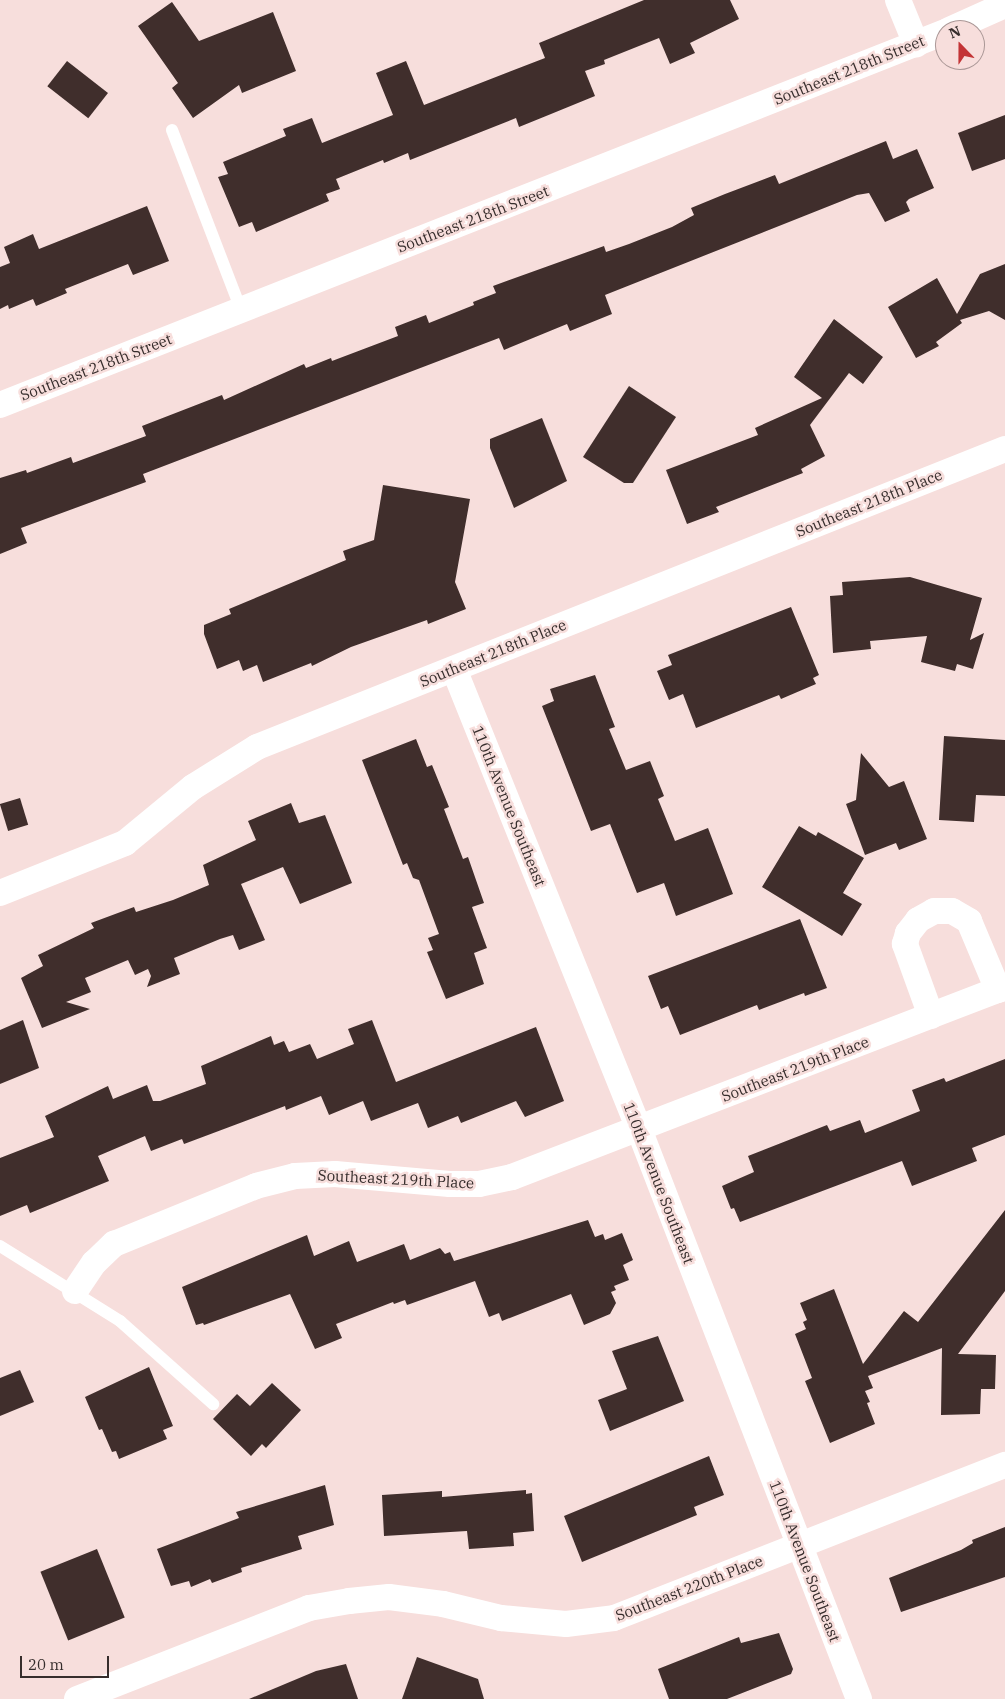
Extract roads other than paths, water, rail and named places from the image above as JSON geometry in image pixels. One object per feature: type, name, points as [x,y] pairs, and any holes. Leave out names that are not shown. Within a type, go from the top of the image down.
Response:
[{"type":"street","points":[[898,0],[916,44]]},
{"type":"street","points":[[971,20],[1005,5]]},
{"type":"street","name":"Southeast 218th Street","points":[[0,405],[935,36]]},
{"type":"street","name":"Southeast 218th Place","points":[[0,893],[125,843],[193,787],[257,747],[1005,449]]},
{"type":"street","name":"110th Avenue Southeast","points":[[454,669],[640,1130],[798,1545],[859,1699]]},
{"type":"street","name":"Southeast 219th Place","points":[[75,1291],[94,1263],[114,1244],[256,1186],[295,1176],[335,1174],[450,1184],[480,1184],[512,1177],[640,1130],[931,1016],[1002,988],[969,921],[952,910],[934,911],[918,920],[908,933],[905,944],[931,1016]]},
{"type":"street","name":"Southeast 220th Place","points":[[77,1699],[309,1608],[389,1598],[443,1604],[501,1618],[566,1624],[604,1619],[1005,1465]]},
{"type":"lane","points":[[172,130],[241,310]]},
{"type":"lane","points":[[0,1246],[75,1291],[120,1321],[213,1404]]}]
